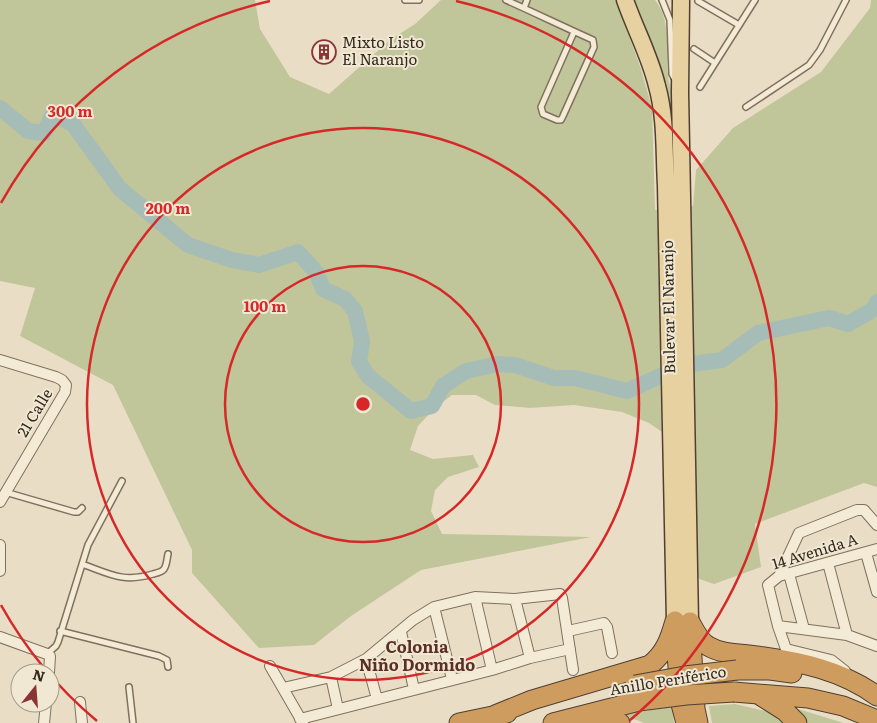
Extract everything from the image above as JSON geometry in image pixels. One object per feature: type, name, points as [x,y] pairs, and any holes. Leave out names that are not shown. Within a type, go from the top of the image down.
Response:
[{"type":"highway","points":[[682,615],[703,643],[721,652],[780,659],[814,666],[837,673],[872,693]]},
{"type":"highway","points":[[495,715],[532,700],[650,665],[667,646],[682,615]]},
{"type":"highway","points":[[682,615],[681,704],[686,723]]},
{"type":"highway","points":[[682,615],[698,723]]},
{"type":"highway","name":"Anillo Periférico","points":[[559,721],[685,676],[737,670],[770,670],[797,674],[872,693]]},
{"type":"highway","name":"Anillo Periférico","points":[[459,723],[495,715],[637,693],[686,694],[734,692],[754,692],[817,700],[843,706],[877,720]]},
{"type":"highway","points":[[754,692],[785,711],[797,723]]},
{"type":"highway","points":[[559,721],[605,720],[620,723]]},
{"type":"main road","name":"Bulevar El Naranjo","points":[[625,0],[657,86],[674,185]]},
{"type":"main road","name":"Bulevar El Naranjo","points":[[681,0],[680,92],[674,185],[682,615]]},
{"type":"street","name":"21 Calle","points":[[0,360],[56,377],[66,385],[65,392],[4,489]]},
{"type":"street","points":[[804,629],[784,575],[799,533],[857,510],[864,510],[877,525]]},
{"type":"street","points":[[0,545],[0,571]]},
{"type":"street","name":"14 Avenida A","points":[[778,626],[768,589],[769,582],[784,575],[877,549]]},
{"type":"street","points":[[866,553],[877,592]]},
{"type":"street","points":[[828,563],[847,635]]},
{"type":"street","points":[[283,688],[331,677],[366,659],[413,620],[434,607],[475,597],[516,599],[560,594],[568,631],[573,670]]},
{"type":"street","points":[[475,597],[492,670]]},
{"type":"street","points":[[516,599],[530,658]]},
{"type":"street","points":[[434,607],[452,679]]},
{"type":"street","points":[[568,631],[601,623],[606,624],[612,653]]},
{"type":"street","points":[[872,693],[830,660],[786,649],[778,626],[847,635],[877,646]]},
{"type":"street","points":[[400,632],[414,689]]},
{"type":"street","points":[[0,637],[47,654],[50,656],[50,663]]},
{"type":"street","points":[[270,666],[302,721],[338,709],[570,649]]},
{"type":"street","points":[[366,659],[377,699]]},
{"type":"street","points":[[331,677],[338,709]]},
{"type":"street","points":[[80,702],[82,723]]},
{"type":"lane","points":[[405,0],[416,0]]},
{"type":"lane","points":[[506,0],[593,40],[594,47],[563,116],[561,120],[558,120],[544,114],[541,107],[574,32]]},
{"type":"lane","points":[[524,8],[527,0]]},
{"type":"lane","points":[[662,0],[670,20],[672,74],[680,92]]},
{"type":"lane","points":[[700,87],[755,0]]},
{"type":"lane","points":[[746,107],[808,65],[820,50],[846,0]]},
{"type":"lane","points":[[698,1],[739,25]]},
{"type":"lane","points":[[694,49],[715,63]]},
{"type":"lane","points":[[47,654],[56,646],[88,545],[122,481]]},
{"type":"lane","points":[[4,489],[74,512],[78,512],[82,508]]},
{"type":"lane","points":[[82,564],[117,576],[130,579],[139,578],[164,569],[168,554]]},
{"type":"lane","points":[[60,631],[164,657],[167,660],[168,667]]},
{"type":"lane","points":[[129,688],[133,723]]},
{"type":"green space","points":[[0,0],[255,0],[260,29],[290,77],[329,94],[390,40],[415,24],[441,0],[616,0],[641,69],[652,108],[655,210],[693,206],[696,170],[733,128],[821,72],[870,8],[871,0],[877,0],[877,487],[864,483],[755,524],[761,567],[714,584],[699,579],[690,558],[680,444],[649,423],[622,412],[574,405],[530,408],[495,405],[476,395],[452,395],[435,408],[418,426],[410,450],[433,459],[473,455],[479,467],[448,477],[435,490],[431,511],[442,534],[591,537],[421,570],[351,616],[314,645],[259,648],[192,573],[192,550],[113,385],[20,336],[35,288],[0,281]]},
{"type":"green space","points":[[632,0],[655,0],[664,17],[667,36],[668,77],[672,94],[671,136]]},
{"type":"green space","points":[[735,704],[770,712],[783,723],[712,723],[709,706]]},
{"type":"green space","points":[[672,707],[674,723],[644,723],[611,716]]},
{"type":"green space","points":[[798,709],[844,723],[808,723]]},
{"type":"waterway","points":[[0,108],[28,131],[44,133],[53,114],[73,124],[120,189],[188,245],[232,260],[259,265],[298,252],[316,272],[323,289],[345,299],[355,311],[362,341],[359,362],[368,376],[411,411],[432,406],[443,386],[466,371],[497,364],[515,365],[554,378],[575,378],[627,391],[685,365],[722,360],[758,333],[829,318],[848,324],[874,309],[877,302]]},
{"type":"place","name":"Mixto Listo El Naranjo","points":[[324,52]]},
{"type":"district","name":"Colonia Niño Dormido","points":[[417,656]]}]
